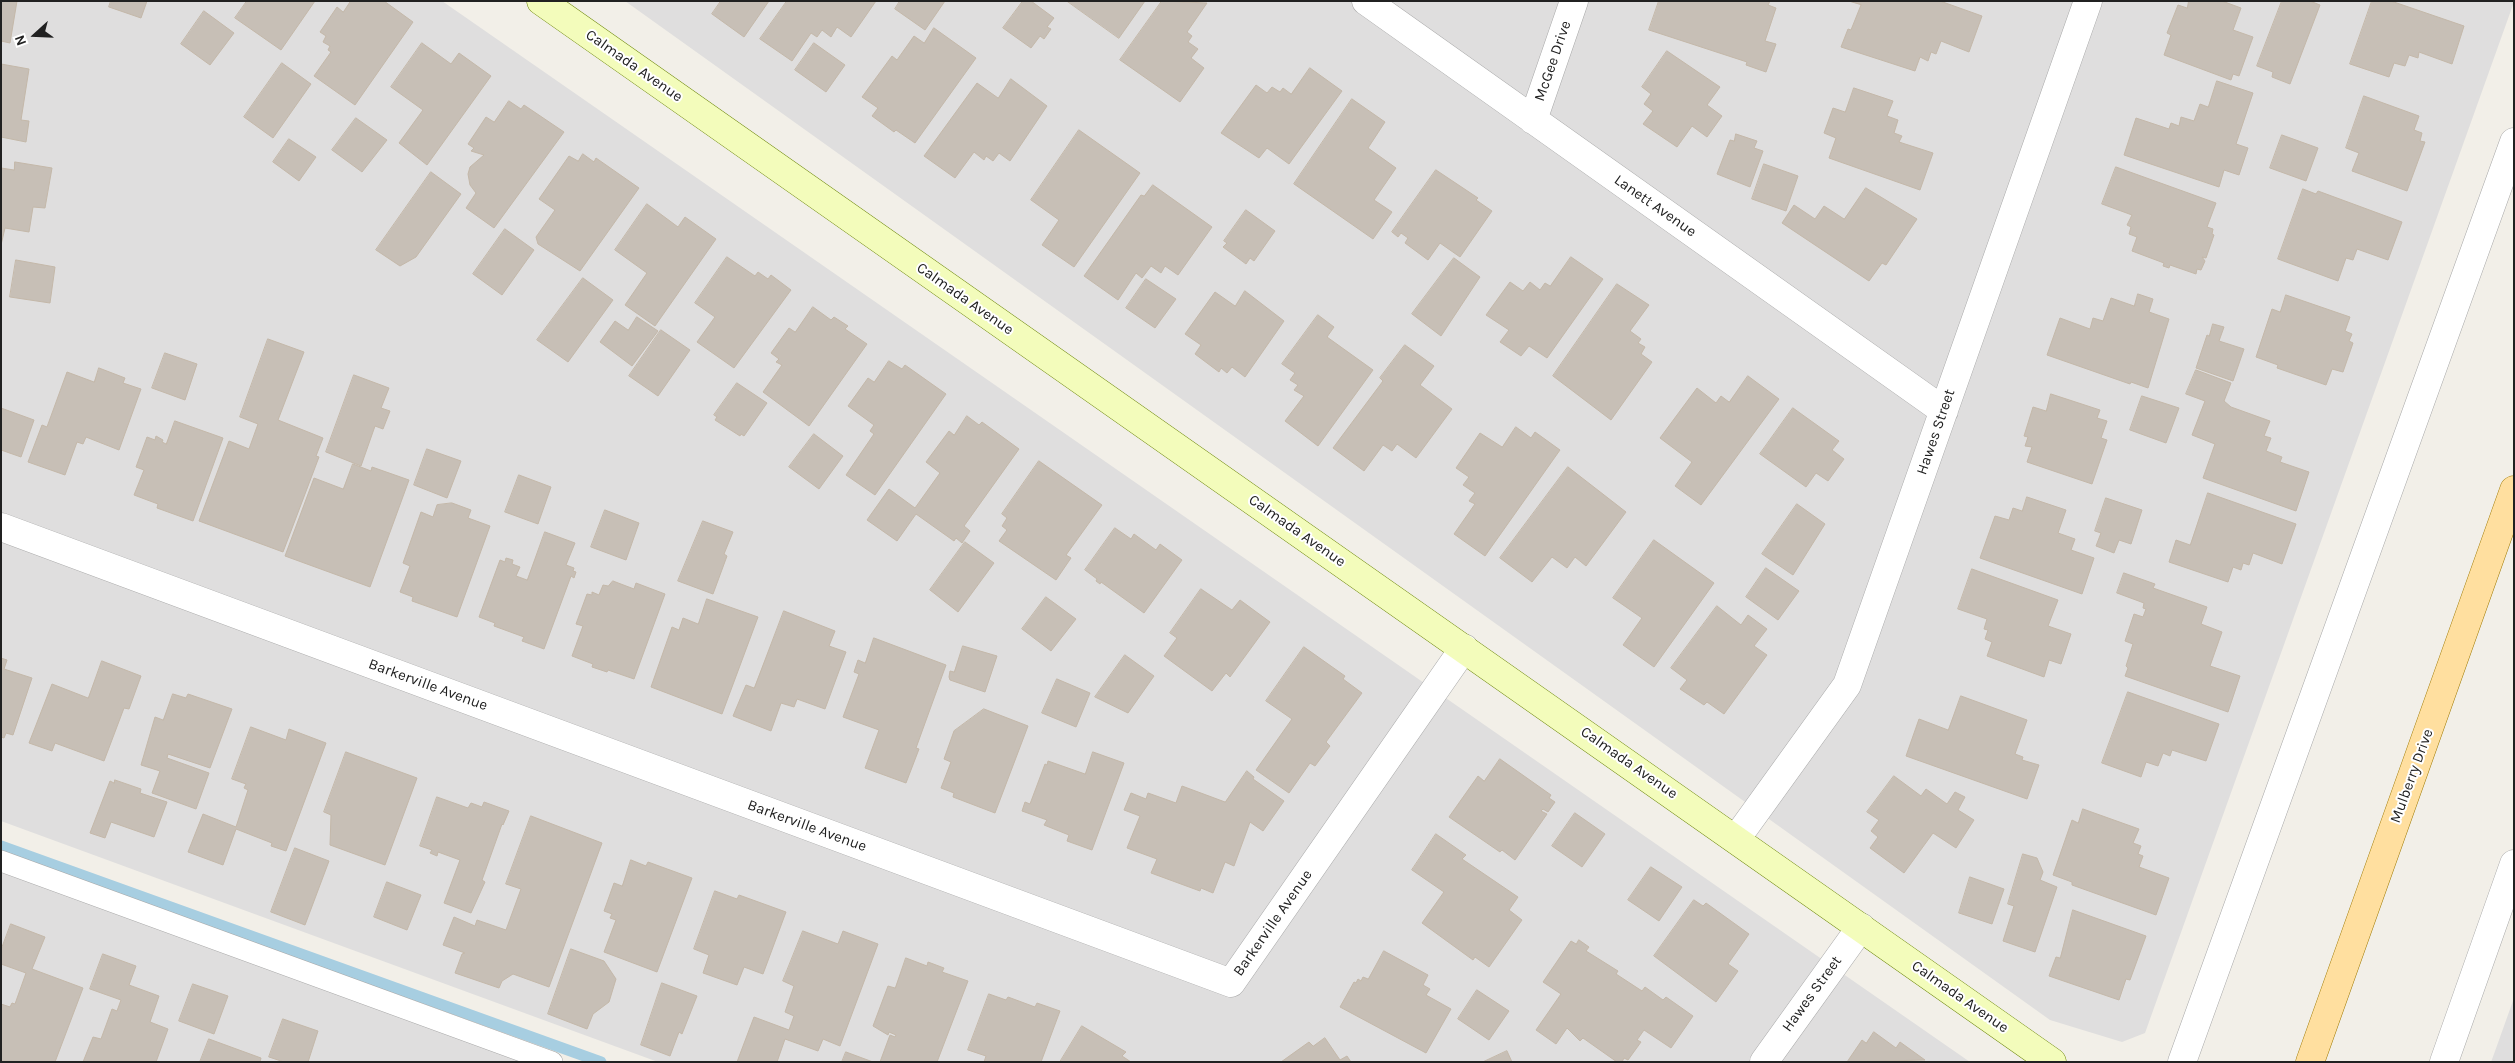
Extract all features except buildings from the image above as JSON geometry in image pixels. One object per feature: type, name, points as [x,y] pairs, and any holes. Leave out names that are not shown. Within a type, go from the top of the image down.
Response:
[{"type":"main road","name":"Mulberry Drive","points":[[2310,1062],[2514,490]]},
{"type":"street","name":"Calmada Avenue","points":[[541,1],[1736,838],[2045,1060]]},
{"type":"street","name":"Lanett Avenue","points":[[1366,1],[1944,411]]},
{"type":"street","name":"McGee Drive","points":[[1533,120],[1574,1]]},
{"type":"street","name":"Hawes Street","points":[[1736,838],[1847,685],[2088,1]]},
{"type":"street","points":[[2182,1062],[2514,142]]},
{"type":"street","name":"Barkerville Avenue","points":[[1,527],[1231,983],[1464,648]]},
{"type":"street","points":[[2444,1062],[2514,864]]},
{"type":"street","name":"Hawes Street","points":[[1764,1062],[1861,927]]},
{"type":"lane","points":[[1,861],[552,1062]]},
{"type":"shaded area","points":[[1,1],[442,1],[1970,1062],[658,1062],[1,821]]},
{"type":"shaded area","points":[[625,1],[2514,2],[2145,1033],[2122,1042],[2050,1020]]},
{"type":"shaded area","points":[[1,860],[524,1062],[1,1062]]},
{"type":"shaded area","points":[[2514,998],[2514,1062],[2491,1062],[2494,1054]]},
{"type":"waterway","points":[[1,846],[601,1062]]}]
